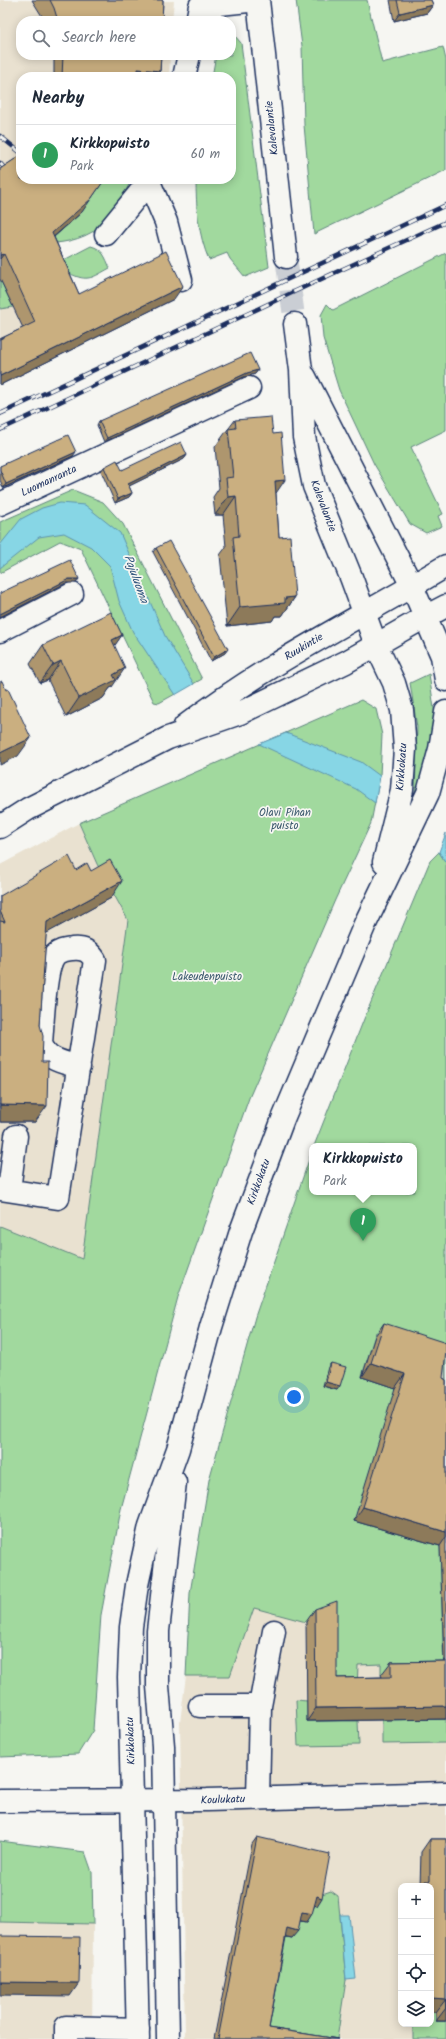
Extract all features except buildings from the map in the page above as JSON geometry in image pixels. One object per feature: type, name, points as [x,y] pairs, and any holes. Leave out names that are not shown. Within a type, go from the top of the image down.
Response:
[{"type":"main road","points":[[198,9],[258,0]]},
{"type":"main road","name":"Kalevalantie","points":[[258,0],[286,257]]},
{"type":"main road","points":[[185,72],[188,60]]},
{"type":"main road","points":[[106,234],[148,184]]},
{"type":"main road","points":[[151,184],[166,222],[181,280]]},
{"type":"main road","name":"Kalevalantie","points":[[295,324],[301,370],[304,437],[314,486],[365,613]]},
{"type":"main road","name":"Kalevalantie","points":[[301,370],[412,586]]},
{"type":"main road","name":"Luomanranta","points":[[0,504],[248,388]]},
{"type":"main road","name":"Ruukintie","points":[[168,738],[227,694],[330,631],[365,613],[446,566]]},
{"type":"main road","points":[[412,586],[442,656],[446,680]]},
{"type":"main road","points":[[0,631],[72,594]]},
{"type":"main road","name":"Ruukintie","points":[[0,820],[28,809],[168,738],[240,713],[346,662],[446,606]]},
{"type":"main road","name":"Kirkkokatu","points":[[365,613],[376,645],[394,683],[402,710],[405,749],[402,790],[393,832],[365,924]]},
{"type":"main road","name":"Kirkkokatu","points":[[138,2034],[129,1677],[131,1627],[136,1585],[150,1526],[178,1449],[211,1327],[241,1231],[283,1119],[365,924],[428,793],[440,749],[446,712]]},
{"type":"main road","name":"Ruukintie","points":[[0,827],[28,809]]},
{"type":"main road","points":[[16,1136],[5,1189],[58,1198],[79,1067],[95,960],[89,952],[80,948],[64,950],[57,953],[51,961],[48,973],[41,1043],[44,1052],[54,1060],[79,1067]]},
{"type":"main road","name":"Kirkkokatu","points":[[168,2039],[163,1746],[158,1686],[158,1631],[178,1449]]},
{"type":"main road","points":[[258,1799],[260,1706],[274,1631]]},
{"type":"main road","points":[[200,1706],[260,1706]]},
{"type":"main road","name":"Koulukatu","points":[[0,1801],[164,1801],[446,1793]]},
{"type":"main road","points":[[66,2039],[66,2027],[138,2034]]},
{"type":"shaded area","points":[[0,0],[174,1],[172,16],[16,16],[16,60],[170,60],[169,72],[16,72],[16,184],[117,184],[47,256],[70,308],[0,348]]},
{"type":"shaded area","points":[[79,823],[97,864],[128,920],[82,1259],[0,1226],[0,865]]},
{"type":"shaded area","points":[[430,861],[446,864],[446,2039],[185,2039],[180,1722],[186,1676],[190,1593],[209,1480],[255,1317],[309,1160],[309,1195],[417,1195],[417,1143],[413,1143],[366,1016]]},
{"type":"shaded area","points":[[0,1922],[93,1924],[92,2039],[0,2039]]},
{"type":"green space","points":[[296,0],[367,0],[382,63],[443,47],[446,60],[446,170],[314,234],[304,125],[302,46]]},
{"type":"green space","points":[[236,37],[241,43],[269,267],[245,277],[227,253],[209,260],[202,240],[198,220],[196,184],[236,184],[236,72],[213,72],[215,60],[236,60]]},
{"type":"green space","points":[[98,184],[129,184],[112,214],[98,228],[77,239],[47,243],[82,212]]},
{"type":"green space","points":[[91,246],[101,251],[110,268],[90,278],[81,278],[69,273],[64,260]]},
{"type":"green space","points":[[446,253],[446,430],[411,447],[443,514],[438,516],[442,526],[426,533],[410,524],[374,464],[339,390],[323,338],[321,315],[327,304],[333,310]]},
{"type":"green space","points":[[0,279],[13,307],[0,309]]},
{"type":"green space","points":[[73,490],[103,502],[123,524],[202,679],[159,703],[154,702],[81,549],[60,541],[0,573],[0,522]]},
{"type":"green space","points":[[429,674],[436,722],[425,769],[415,796],[417,727],[410,683]]},
{"type":"green space","name":"Lakeudenpuisto","points":[[361,700],[376,709],[382,735],[380,776],[371,823],[335,900],[249,1098],[178,1297],[121,1509],[101,1615],[93,1730],[78,1754],[0,1757],[0,1226],[82,1259],[128,920],[97,864],[79,823]]},
{"type":"green space","points":[[439,852],[446,863],[446,1384],[444,1355],[376,1332],[362,1376],[395,1388],[440,1546],[444,1674],[381,1675],[381,1664],[358,1665],[357,1691],[328,1691],[306,1622],[254,1608],[230,1676],[186,1676],[190,1593],[209,1480],[255,1317],[309,1160],[309,1195],[417,1195],[417,1143],[315,1143],[364,1019],[430,861]]},
{"type":"green space","points":[[296,1700],[307,1701],[307,1721],[358,1721],[359,1745],[298,1746]]},
{"type":"green space","points":[[382,1719],[446,1719],[446,1743],[382,1744]]},
{"type":"green space","points":[[0,1841],[85,1852],[92,1872],[93,1924],[0,1922]]},
{"type":"green space","points":[[331,1891],[338,1896],[346,1980],[337,2039],[263,2036],[282,1936],[319,1895]]},
{"type":"green space","points":[[434,2012],[436,2012],[436,2021],[446,2021],[446,2039],[413,2039],[413,2027],[434,2027]]},
{"type":"water","name":"Pajuluoma","points":[[60,503],[85,505],[120,533],[165,636],[194,684],[175,695],[133,632],[119,601],[110,566],[91,547],[64,533],[39,537],[0,568],[0,545],[21,519],[42,508]]},
{"type":"water","points":[[286,733],[361,762],[380,776],[375,803],[356,789],[259,744]]},
{"type":"water","points":[[446,833],[446,863],[439,852]]},
{"type":"water","points":[[340,1915],[349,1915],[356,1979],[346,1980]]},
{"type":"tunnel","points":[[286,257],[295,324]]},
{"type":"railway","points":[[0,136],[16,149]]},
{"type":"railway","points":[[0,163],[11,176]]},
{"type":"railway","points":[[0,414],[446,205]]},
{"type":"railway","points":[[0,430],[446,222]]},
{"type":"place","name":"Kirkkopuisto","points":[[363,1241]]},
{"type":"park label","name":"Olavi Pihan puisto","points":[[285,819]]}]
